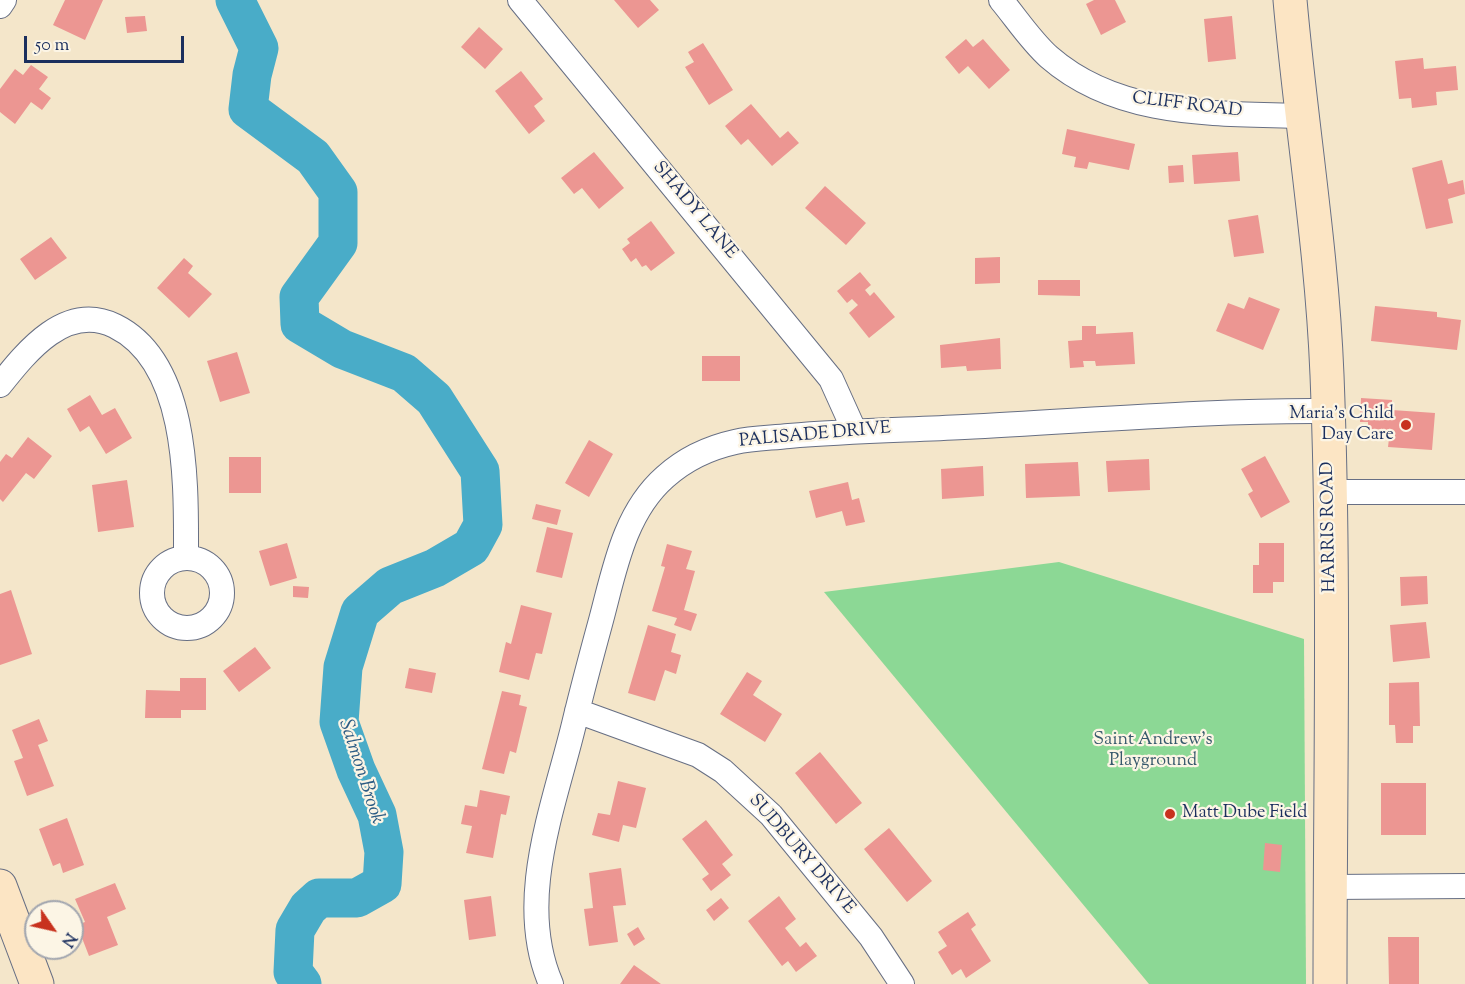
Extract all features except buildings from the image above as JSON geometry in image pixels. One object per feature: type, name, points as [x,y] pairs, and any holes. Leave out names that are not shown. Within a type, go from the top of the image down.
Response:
[{"type":"street","points":[[0,6],[4,0]]},
{"type":"street","name":"SHADY LANE","points":[[520,0],[831,379],[854,430]]},
{"type":"street","name":"CLIFF ROAD","points":[[1001,0],[1046,54],[1079,79],[1109,94],[1157,107],[1302,116]]},
{"type":"street","name":"HARRIS ROAD","points":[[1290,0],[1320,276],[1328,411],[1331,492],[1330,984]]},
{"type":"street","points":[[0,385],[41,339],[55,329],[73,322],[91,320],[109,323],[138,341],[158,369],[175,416],[183,462],[186,558]]},
{"type":"street","name":"PALISADE DRIVE","points":[[551,984],[542,963],[536,923],[538,872],[577,711],[621,546],[636,512],[663,478],[688,459],[708,449],[736,441],[854,430],[964,427],[1215,412],[1328,411]]},
{"type":"street","points":[[1331,492],[1465,492]]},
{"type":"street","name":"SUDBURY DRIVE","points":[[577,711],[698,755],[723,771],[771,815],[871,937],[903,984]]},
{"type":"street","points":[[0,886],[37,984]]},
{"type":"street","points":[[1331,887],[1465,886]]},
{"type":"green space","name":"Saint Andrew's Playground","points":[[1059,562],[1304,639],[1306,984],[1149,984],[824,592]]},
{"type":"waterway","name":"Salmon Brook","points":[[235,0],[259,48],[252,75],[248,109],[313,157],[338,192],[338,243],[299,297],[300,324],[342,349],[404,373],[434,399],[480,471],[483,525],[471,547],[435,568],[390,586],[360,612],[343,667],[339,722],[356,770],[377,815],[384,852],[382,884],[357,898],[319,898],[308,908],[295,930],[293,972],[302,984]]},
{"type":"place","name":"Maria's Child Day Care","points":[[1406,425]]},
{"type":"place","name":"Matt Dube Field","points":[[1170,814]]}]
